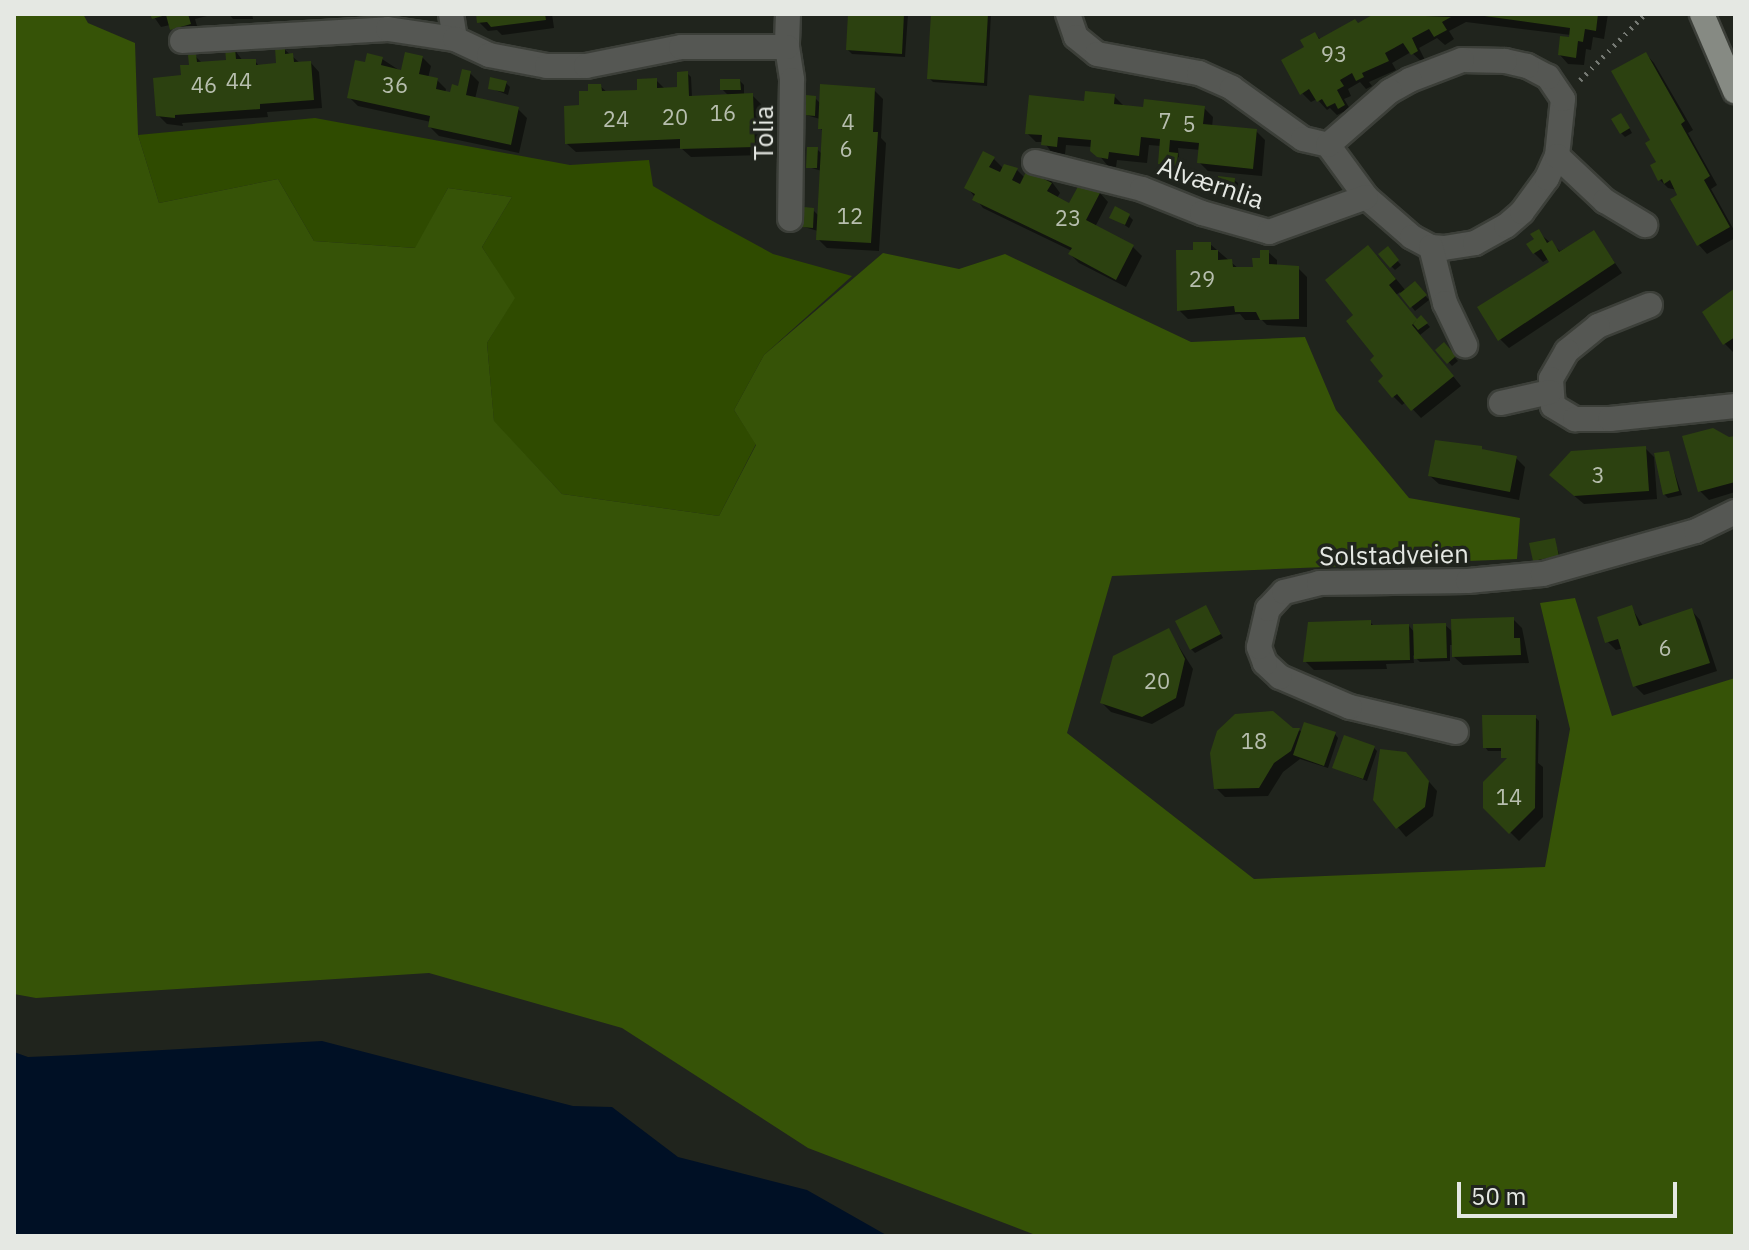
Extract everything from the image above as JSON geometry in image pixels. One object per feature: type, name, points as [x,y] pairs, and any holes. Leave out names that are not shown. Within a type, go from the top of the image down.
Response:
[{"type":"main road","points":[[1702,14],[1735,91]]},
{"type":"street","points":[[451,14],[455,39]]},
{"type":"street","name":"Tolia","points":[[788,14],[787,47],[792,80],[790,219]]},
{"type":"street","points":[[1068,14],[1076,37],[1097,54],[1199,73],[1232,88],[1303,139],[1328,145],[1366,197],[1412,237],[1431,247],[1475,243],[1506,226],[1522,212],[1547,178],[1557,156],[1563,99],[1548,77],[1527,66],[1505,61],[1462,60],[1390,91],[1328,145]]},
{"type":"street","points":[[182,41],[388,29],[455,39],[489,55],[547,66],[586,66],[681,47],[787,47]]},
{"type":"street","points":[[1557,156],[1605,201],[1645,225]]},
{"type":"street","name":"Alværnlia","points":[[1035,162],[1097,176],[1269,232],[1366,197]]},
{"type":"street","points":[[1431,247],[1445,303],[1465,345]]},
{"type":"street","points":[[1650,305],[1621,314],[1586,334],[1557,364],[1550,392],[1559,412],[1575,419],[1627,419],[1735,406]]},
{"type":"street","points":[[1501,403],[1550,392]]},
{"type":"street","name":"Solstadveien","points":[[1456,732],[1350,707],[1280,677],[1265,663],[1259,647],[1268,609],[1284,592],[1319,583],[1468,581],[1543,574],[1696,531],[1735,512]]},
{"type":"path","points":[[1563,99],[1645,14]]},
{"type":"green space","points":[[14,14],[83,14],[88,23],[135,43],[138,135],[159,203],[278,179],[314,241],[415,248],[448,188],[512,197],[482,247],[515,298],[487,343],[494,421],[562,494],[719,516],[756,445],[734,410],[764,355],[883,253],[959,269],[1005,254],[1191,342],[1305,337],[1336,410],[1409,498],[1520,518],[1517,559],[1112,576],[1067,733],[1254,879],[1545,867],[1570,729],[1540,603],[1575,598],[1612,716],[1735,678],[1735,1236],[1038,1236],[808,1148],[622,1028],[429,973],[36,998],[14,994]]},
{"type":"green space","points":[[315,118],[570,165],[649,160],[653,186],[707,218],[773,254],[852,276],[764,355],[734,410],[756,444],[719,516],[562,494],[494,422],[487,343],[514,298],[482,247],[512,197],[448,188],[416,248],[314,241],[278,179],[159,203],[138,135]]},
{"type":"water","points":[[322,1041],[573,1106],[612,1107],[678,1157],[807,1190],[888,1236],[14,1236],[14,1052],[28,1057]]},
{"type":"building","points":[[150,14],[188,14],[191,24],[170,30],[166,15],[152,19]]},
{"type":"building","points":[[476,14],[545,14],[546,20],[491,27],[487,22],[477,23]]},
{"type":"building","points":[[848,14],[904,14],[902,54],[846,50]]},
{"type":"building","points":[[931,14],[988,14],[984,83],[927,79]]},
{"type":"building","points":[[1374,14],[1451,17],[1442,22],[1447,30],[1434,37],[1429,29],[1412,38],[1418,51],[1411,55],[1403,43],[1385,53],[1389,61],[1362,73],[1364,77],[1356,81],[1352,73],[1340,80],[1344,86],[1337,90],[1345,105],[1338,109],[1335,103],[1327,107],[1322,99],[1317,102],[1309,89],[1300,95],[1281,60],[1304,47],[1300,40],[1315,32],[1319,39],[1355,19],[1358,23]]},
{"type":"building","points":[[1470,14],[1598,14],[1596,31],[1585,29],[1583,42],[1578,41],[1576,58],[1558,55],[1560,36],[1569,37],[1570,28]]},
{"type":"building","points":[[235,47],[236,59],[256,59],[256,65],[276,63],[275,48],[285,47],[285,54],[293,53],[294,62],[311,61],[314,100],[260,104],[260,109],[175,115],[175,118],[156,116],[153,78],[181,75],[180,65],[189,65],[188,55],[196,54],[197,62],[226,60],[225,48]]},
{"type":"building","points":[[405,52],[423,56],[419,74],[438,78],[436,89],[450,92],[452,84],[458,86],[462,69],[471,71],[466,95],[519,107],[511,145],[428,127],[430,116],[347,98],[355,60],[365,62],[367,53],[383,57],[381,65],[401,70]]},
{"type":"building","points":[[1646,52],[1685,121],[1681,124],[1710,176],[1704,180],[1730,227],[1697,246],[1670,199],[1677,195],[1670,180],[1664,184],[1662,179],[1658,181],[1650,165],[1656,162],[1645,143],[1650,140],[1611,71]]},
{"type":"building","points":[[688,71],[689,96],[753,93],[755,147],[680,149],[680,139],[565,144],[564,106],[579,105],[579,91],[588,91],[588,84],[601,84],[602,91],[637,90],[637,79],[657,78],[657,88],[677,87],[677,72]]},
{"type":"building","points":[[490,77],[507,81],[504,92],[488,89]]},
{"type":"building","points":[[720,79],[740,79],[741,90],[720,90]]},
{"type":"building","points":[[820,84],[875,88],[873,132],[878,132],[871,243],[816,240],[822,129],[818,129]]},
{"type":"building","points":[[1085,91],[1115,94],[1114,104],[1143,107],[1144,99],[1205,106],[1203,124],[1257,129],[1253,169],[1197,163],[1199,143],[1170,140],[1169,152],[1178,153],[1177,166],[1158,164],[1160,139],[1141,137],[1139,156],[1109,152],[1108,159],[1097,157],[1090,151],[1091,140],[1058,137],[1057,147],[1041,145],[1042,135],[1025,134],[1029,95],[1084,101]]},
{"type":"building","points":[[806,95],[816,96],[815,116],[804,115]]},
{"type":"building","points":[[1621,113],[1630,128],[1620,134],[1611,119]]},
{"type":"building","points":[[807,147],[818,147],[817,168],[806,168]]},
{"type":"building","points":[[983,151],[995,157],[989,167],[1000,172],[1004,164],[1018,168],[1012,180],[1020,184],[1028,168],[1048,173],[1044,179],[1052,183],[1047,191],[1069,203],[1081,181],[1101,191],[1086,220],[1134,245],[1116,280],[1068,254],[1072,248],[972,200],[975,194],[964,188]]},
{"type":"building","points":[[1218,176],[1235,178],[1234,190],[1217,189]]},
{"type":"building","points":[[1115,206],[1130,214],[1125,225],[1109,218]]},
{"type":"building","points":[[804,207],[814,208],[813,228],[802,227]]},
{"type":"building","points":[[1539,229],[1547,243],[1552,240],[1559,252],[1594,230],[1615,263],[1498,341],[1477,307],[1549,262],[1541,249],[1533,254],[1526,244],[1534,239],[1530,234]]},
{"type":"building","points":[[1193,242],[1211,242],[1211,250],[1218,250],[1218,260],[1232,259],[1233,267],[1253,267],[1252,258],[1260,258],[1260,250],[1269,250],[1269,264],[1299,266],[1299,319],[1260,320],[1256,312],[1235,312],[1234,306],[1177,311],[1176,250],[1193,250]]},
{"type":"building","points":[[1368,245],[1396,279],[1389,285],[1417,319],[1412,325],[1454,376],[1411,411],[1397,394],[1392,398],[1378,381],[1383,376],[1370,360],[1374,356],[1346,321],[1353,315],[1325,280]]},
{"type":"building","points":[[1388,246],[1399,260],[1390,268],[1378,254]]},
{"type":"building","points":[[1415,281],[1427,295],[1410,308],[1399,294]]},
{"type":"building","points":[[1735,288],[1735,337],[1723,345],[1702,312]]},
{"type":"building","points":[[1421,315],[1428,323],[1418,330],[1413,324]]},
{"type":"building","points":[[1444,342],[1456,356],[1447,364],[1435,350]]},
{"type":"building","points":[[1713,428],[1729,437],[1735,436],[1735,482],[1698,492],[1682,436]]},
{"type":"building","points":[[1435,440],[1482,446],[1482,449],[1517,456],[1510,492],[1428,476]]},
{"type":"building","points":[[1646,446],[1649,491],[1574,496],[1549,475],[1571,451]]},
{"type":"building","points":[[1669,451],[1679,491],[1663,495],[1654,453]]},
{"type":"building","points":[[1555,538],[1559,556],[1533,561],[1529,543]]},
{"type":"building","points":[[1206,605],[1221,634],[1190,650],[1175,621]]},
{"type":"building","points":[[1632,605],[1639,626],[1692,608],[1710,663],[1633,687],[1618,639],[1605,643],[1597,617]]},
{"type":"building","points":[[1514,617],[1514,638],[1520,638],[1521,655],[1452,657],[1451,619]]},
{"type":"building","points":[[1371,620],[1371,625],[1409,624],[1410,660],[1303,662],[1308,622]]},
{"type":"building","points":[[1446,623],[1447,658],[1414,659],[1413,624]]},
{"type":"building","points":[[1169,628],[1185,659],[1176,698],[1142,717],[1100,703],[1113,656]]},
{"type":"building","points":[[1273,711],[1293,728],[1300,728],[1291,751],[1274,763],[1259,788],[1214,789],[1210,753],[1217,731],[1235,714]]},
{"type":"building","points":[[1482,715],[1536,715],[1535,808],[1509,834],[1483,808],[1483,782],[1507,758],[1501,758],[1501,748],[1483,748]]},
{"type":"building","points":[[1304,722],[1336,732],[1324,766],[1293,755]]},
{"type":"building","points":[[1344,735],[1375,746],[1363,779],[1332,768]]},
{"type":"building","points":[[1380,749],[1406,752],[1429,781],[1425,807],[1396,829],[1373,800]]}]
